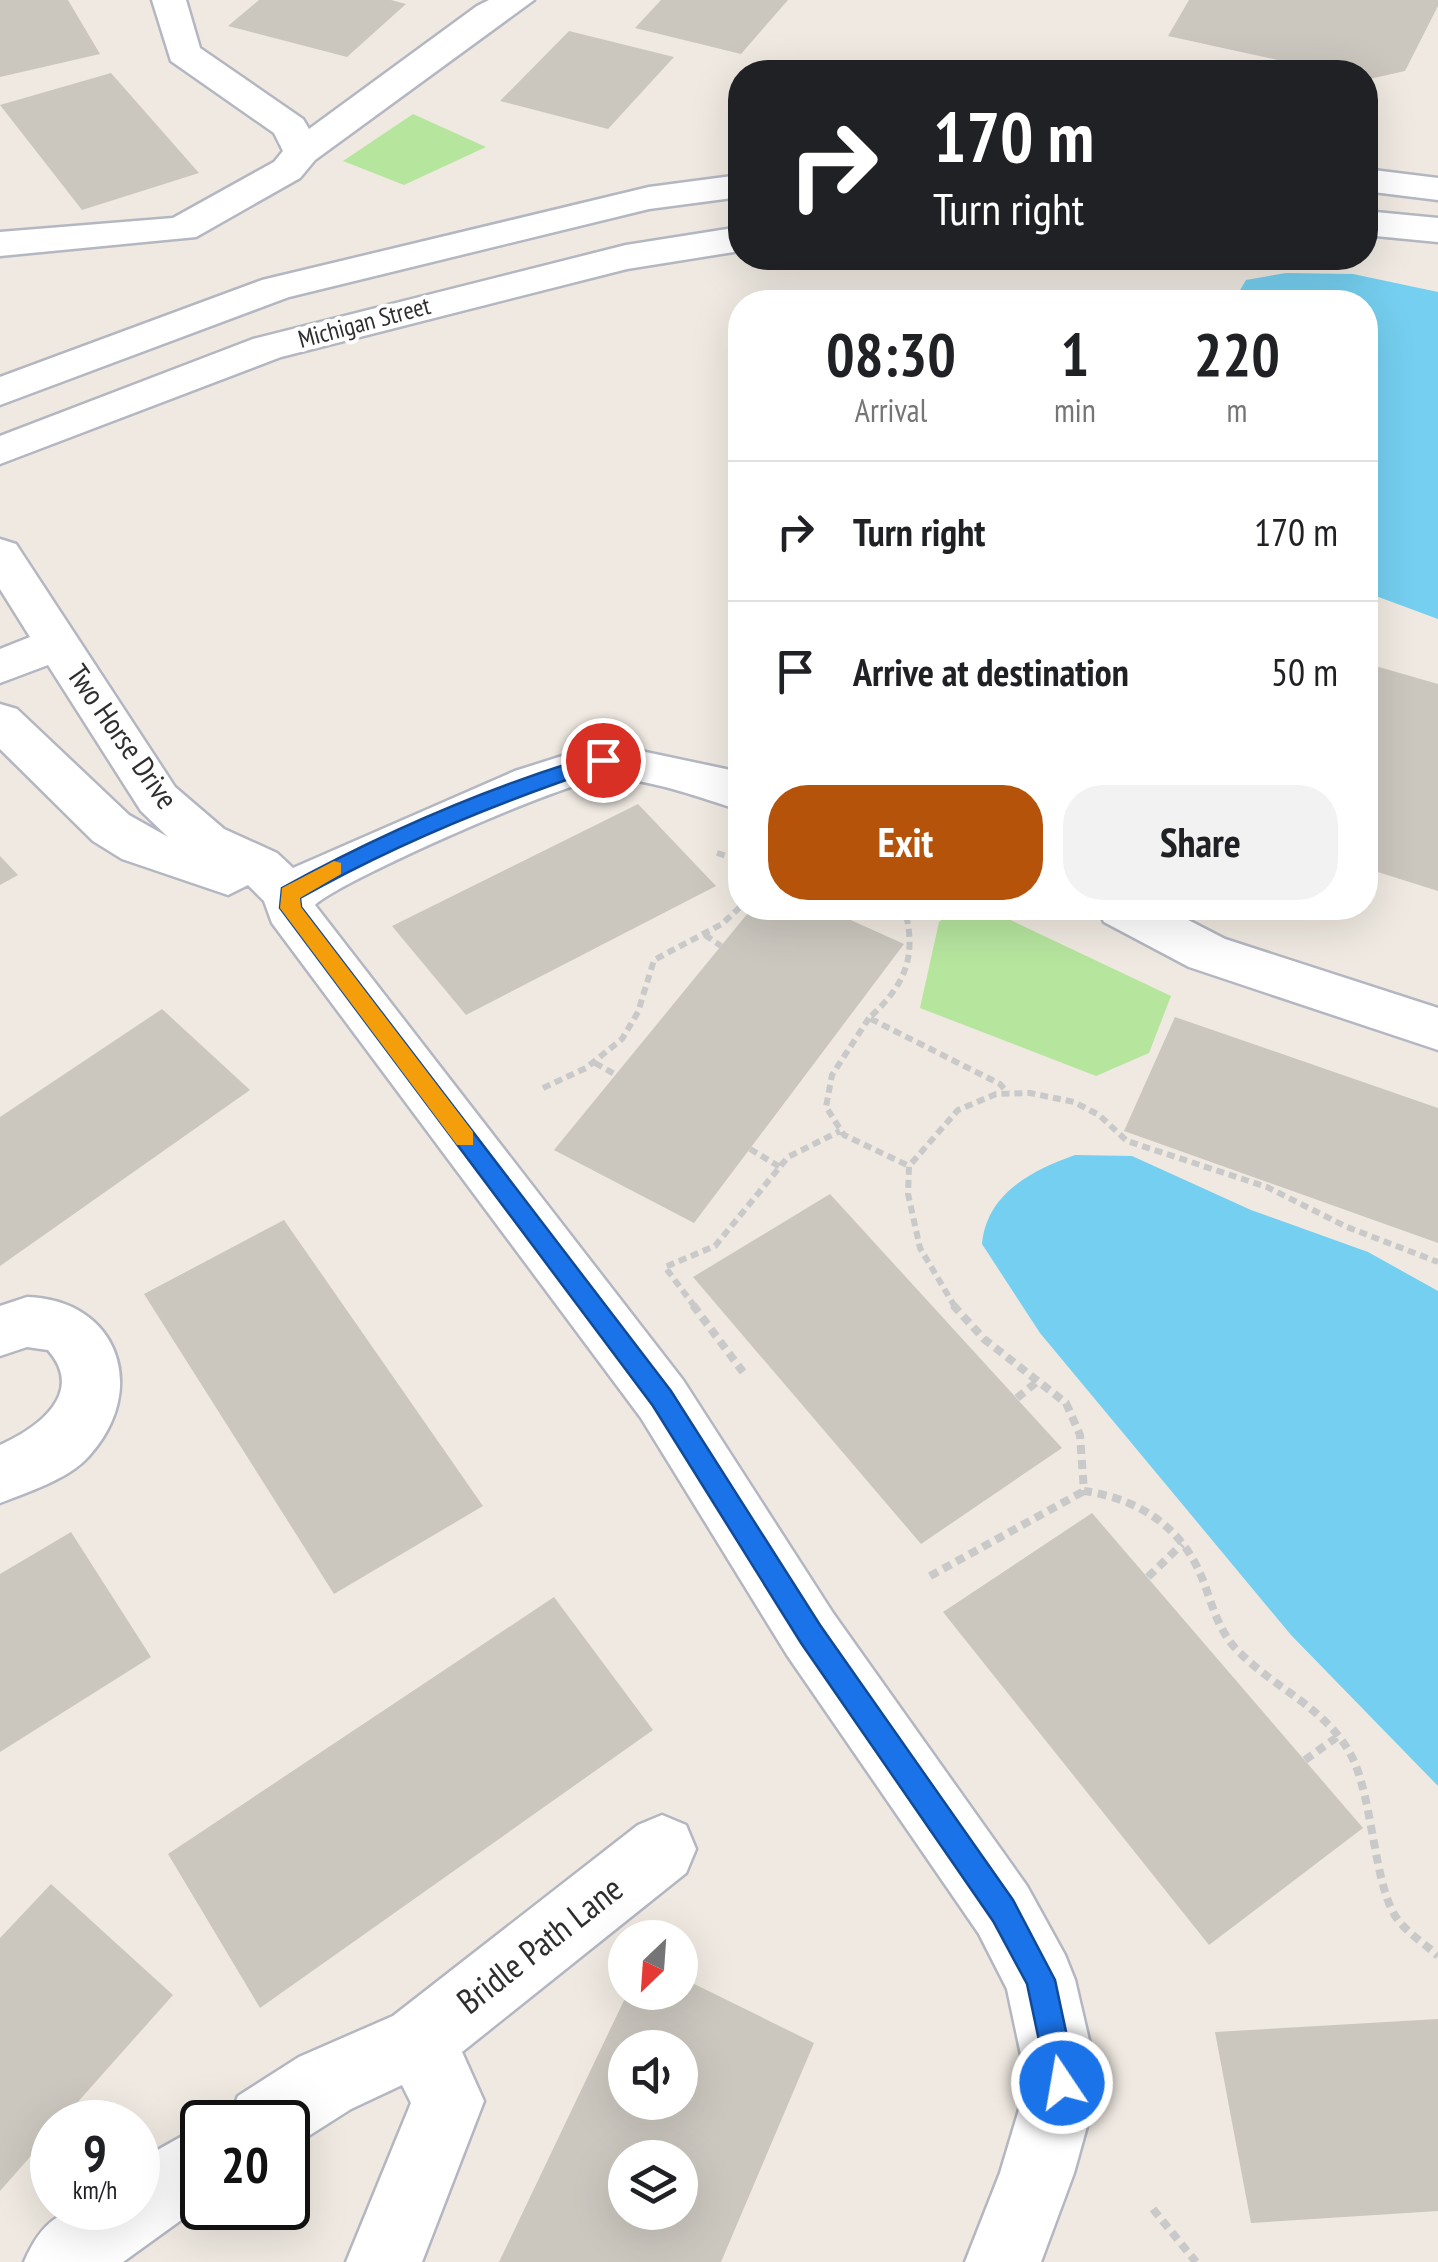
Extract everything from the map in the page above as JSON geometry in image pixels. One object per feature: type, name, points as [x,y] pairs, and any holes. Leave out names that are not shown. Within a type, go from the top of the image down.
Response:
[{"type":"street","points":[[169,0],[184,53],[290,127],[302,152]]},
{"type":"street","points":[[0,244],[182,229],[286,170],[302,152],[489,12],[517,0]]},
{"type":"street","points":[[1378,182],[1438,189]]},
{"type":"street","name":"Michigan Street","points":[[0,392],[276,288],[649,198],[728,188]]},
{"type":"street","points":[[1378,224],[1438,230]]},
{"type":"street","name":"Michigan Street","points":[[0,451],[267,348],[626,256],[728,241]]},
{"type":"street","name":"Two Horse Drive","points":[[0,554],[158,799],[206,842],[259,866],[289,894]]},
{"type":"street","points":[[0,668],[58,643]]},
{"type":"street","points":[[4,732],[92,698]]},
{"type":"street","name":"Two Horse Drive","points":[[4,732],[110,828],[140,846],[289,894]]},
{"type":"street","points":[[728,786],[603,760],[514,791],[337,867],[289,894],[290,908],[662,1399],[810,1634],[1003,1910],[1040,1980],[1062,2083],[1036,2174],[1004,2262]]},
{"type":"street","points":[[1145,920],[1207,953],[1438,1029]]},
{"type":"street","points":[[0,1331],[19,1320],[53,1322],[74,1334],[89,1358],[95,1385],[86,1412],[65,1440],[0,1474]]},
{"type":"street","name":"Bridle Path Lane","points":[[298,2100],[325,2083],[418,2042],[662,1849]]},
{"type":"street","points":[[384,2262],[448,2101],[418,2042]]},
{"type":"street","points":[[62,2262],[104,2230]]},
{"type":"path","points":[[717,853],[728,856]]},
{"type":"path","points":[[543,1088],[604,1059],[636,1018],[648,969],[659,955],[706,936],[728,920]]},
{"type":"path","points":[[906,920],[910,957],[899,993],[869,1018],[834,1064],[828,1110],[832,1125],[840,1131],[909,1166]]},
{"type":"path","points":[[706,936],[721,946]]},
{"type":"path","points":[[869,1018],[1000,1084],[1009,1094]]},
{"type":"path","points":[[594,1064],[616,1074]]},
{"type":"path","points":[[1084,1490],[1086,1456],[1068,1404],[972,1329],[954,1310],[928,1269],[910,1201],[909,1166],[958,1110],[996,1094],[1074,1102],[1100,1114],[1127,1141],[1150,1152],[1267,1186],[1347,1226],[1438,1262]]},
{"type":"path","points":[[742,1372],[665,1268],[715,1246],[788,1157],[840,1131]]},
{"type":"path","points":[[750,1150],[780,1167]]},
{"type":"path","points":[[1016,1398],[1039,1380]]},
{"type":"path","points":[[930,1576],[1084,1490],[1108,1492],[1142,1505],[1182,1544],[1236,1650],[1314,1707],[1340,1735],[1354,1761],[1370,1817],[1382,1884],[1398,1920],[1438,1956]]},
{"type":"path","points":[[1148,1577],[1182,1544]]},
{"type":"path","points":[[1304,1760],[1340,1735]]},
{"type":"path","points":[[1153,2208],[1196,2262]]},
{"type":"green space","points":[[413,114],[486,147],[404,185],[343,161]]},
{"type":"green space","points":[[1010,920],[1171,996],[1149,1053],[1096,1076],[920,1008],[939,922]]},
{"type":"water","points":[[1286,273],[1353,274],[1438,292],[1438,619],[1378,597],[1378,290],[1240,290],[1246,280]]},
{"type":"water","points":[[1075,1155],[1132,1156],[1251,1210],[1368,1252],[1438,1291],[1438,1786],[1291,1635],[1040,1333],[982,1244],[992,1211],[1014,1186]]},
{"type":"building","points":[[0,0],[68,0],[100,54],[0,77]]},
{"type":"building","points":[[259,0],[391,0],[406,4],[347,57],[228,26]]},
{"type":"building","points":[[661,0],[788,0],[741,54],[635,28]]},
{"type":"building","points":[[1189,0],[1438,0],[1405,71],[1378,77],[1378,60],[1278,60],[1168,36]]},
{"type":"building","points":[[569,31],[674,57],[608,129],[500,101]]},
{"type":"building","points":[[111,73],[199,173],[82,210],[0,105]]},
{"type":"building","points":[[1378,667],[1438,684],[1438,891],[1378,872]]},
{"type":"building","points":[[638,804],[716,886],[466,1015],[392,926]]},
{"type":"building","points":[[0,856],[18,875],[0,885]]},
{"type":"building","points":[[742,920],[851,920],[904,944],[694,1223],[554,1150]]},
{"type":"building","points":[[162,1009],[250,1090],[0,1266],[0,1117]]},
{"type":"building","points":[[1175,1017],[1438,1108],[1438,1243],[1124,1131]]},
{"type":"building","points":[[830,1194],[1062,1448],[921,1544],[693,1277]]},
{"type":"building","points":[[284,1220],[483,1506],[334,1594],[144,1294]]},
{"type":"building","points":[[1092,1513],[1363,1828],[1209,1945],[943,1612]]},
{"type":"building","points":[[71,1532],[151,1657],[0,1752],[0,1574]]},
{"type":"building","points":[[554,1597],[653,1730],[260,2008],[168,1854]]},
{"type":"building","points":[[51,1884],[173,1995],[80,2100],[30,2100],[30,2157],[0,2191],[0,1938]]},
{"type":"building","points":[[698,1986],[814,2043],[721,2262],[499,2262],[608,2034],[608,2120],[698,2120],[698,2030],[610,2030],[619,2010],[698,2010]]},
{"type":"building","points":[[1438,2019],[1438,2211],[1251,2223],[1215,2032]]},
{"type":"slow traffic","points":[[334,869],[289,894],[290,908],[465,1138]]},
{"type":"route","points":[[603,760],[532,783],[337,867],[289,894],[290,908],[662,1399],[810,1634],[1003,1910],[1040,1980],[1062,2083]]}]
